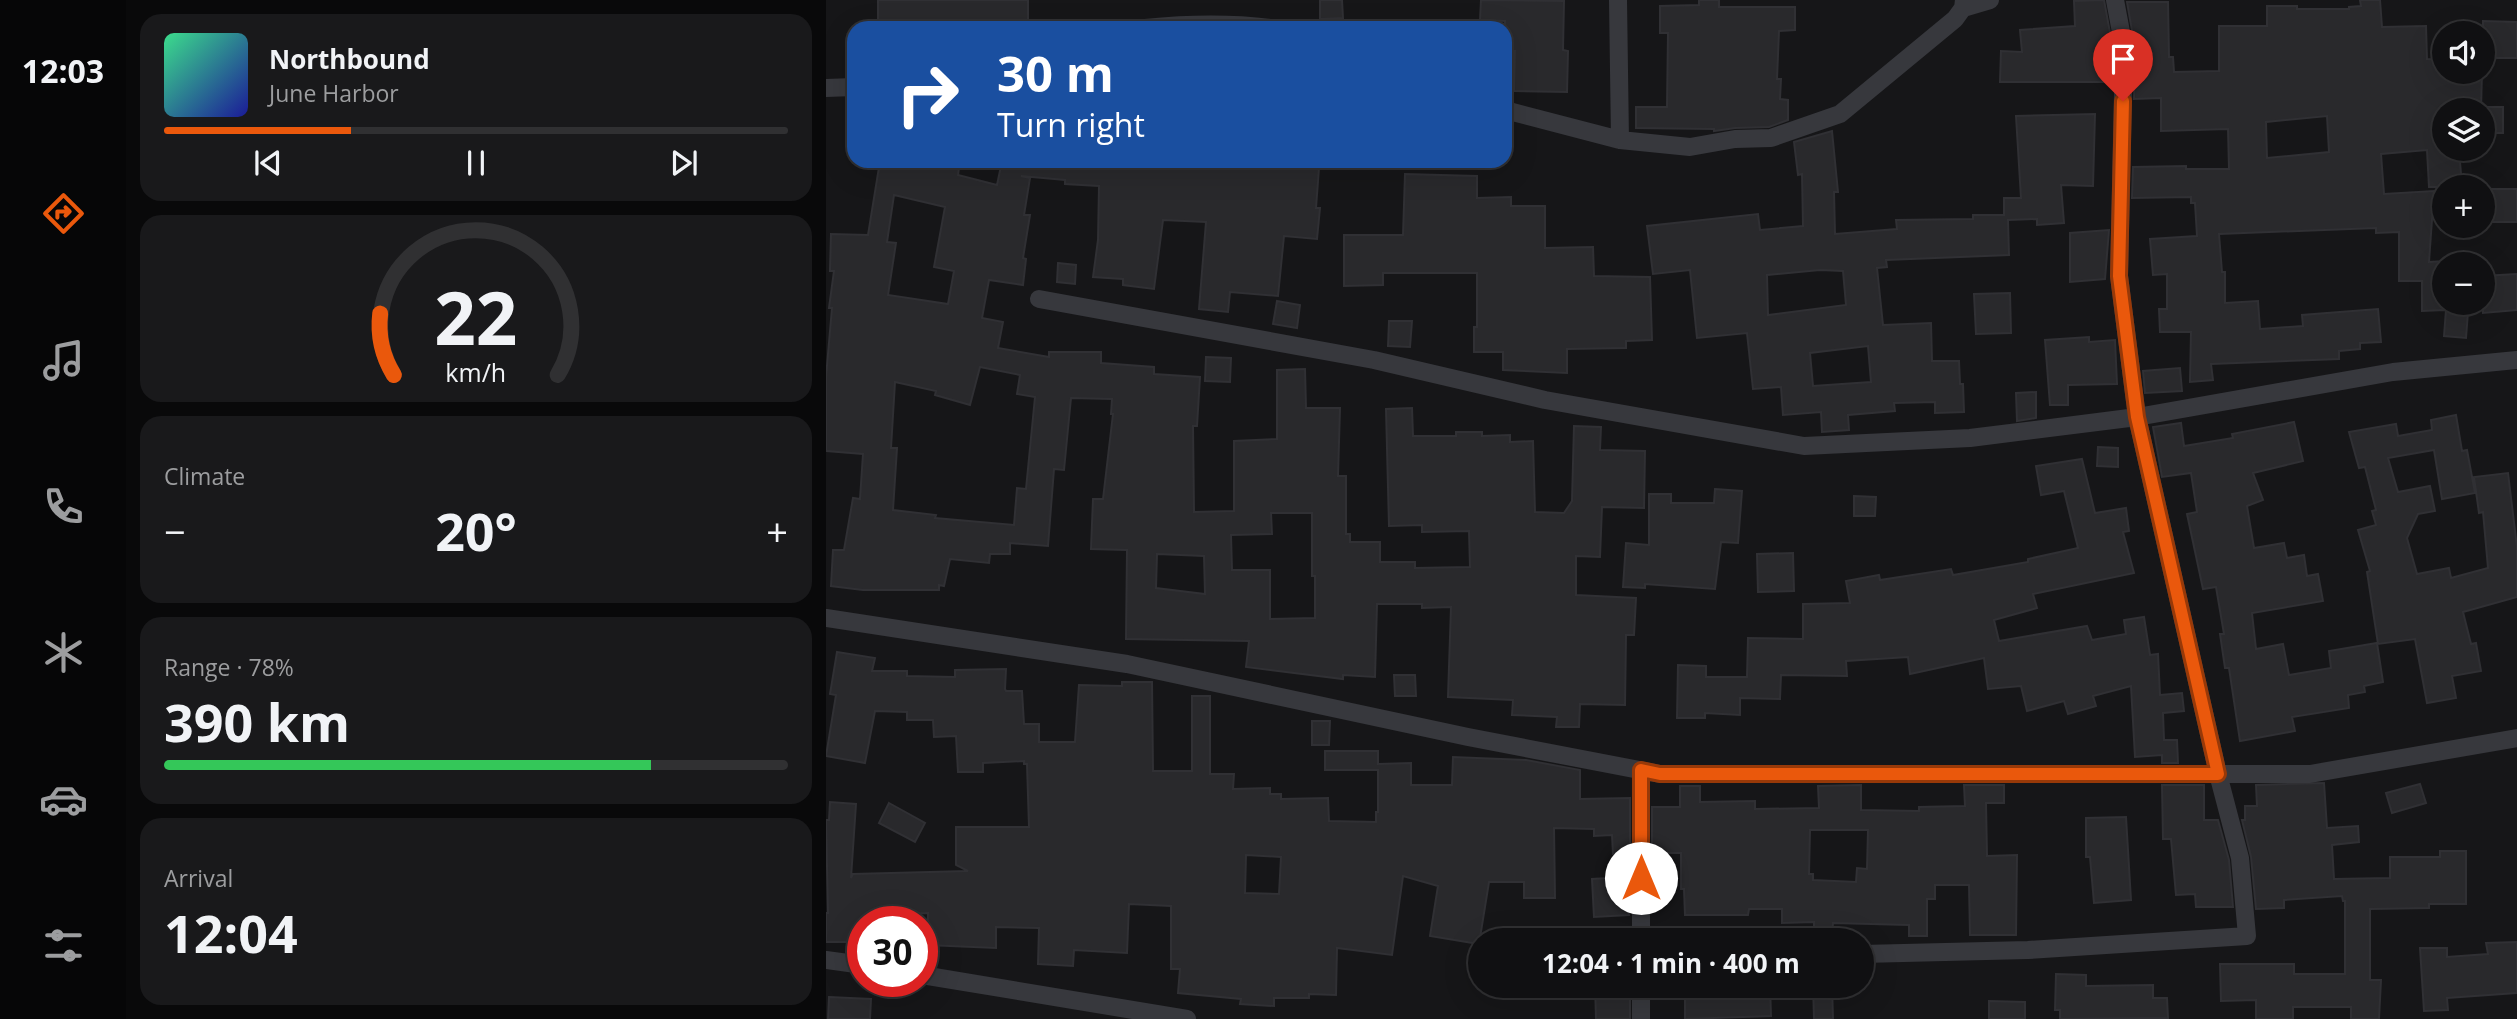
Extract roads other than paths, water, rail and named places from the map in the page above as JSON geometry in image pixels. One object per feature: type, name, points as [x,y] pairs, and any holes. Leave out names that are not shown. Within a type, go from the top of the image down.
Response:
[{"type":"street","points":[[1618,0],[1620,140]]},
{"type":"street","points":[[1512,112],[1620,140],[1690,147],[1735,139],[1772,138],[1840,114],[1955,19],[1963,4],[1990,0]]},
{"type":"street","points":[[1874,954],[2028,950],[2247,936],[2240,858],[2218,774],[2137,417],[2119,276],[2124,48],[2115,0]]},
{"type":"street","points":[[826,88],[847,87]]},
{"type":"street","points":[[1039,299],[1374,360],[1545,400],[1804,446],[1970,438],[2137,417],[2393,372],[2517,360]]},
{"type":"street","points":[[826,618],[1127,664],[1455,734],[1660,774],[2310,774],[2517,738]]},
{"type":"street","points":[[1641,770],[1641,928]]},
{"type":"street","points":[[826,960],[847,963]]},
{"type":"street","points":[[938,978],[1065,998],[1115,1014],[1187,1019]]},
{"type":"street","points":[[1641,998],[1641,1019]]}]
